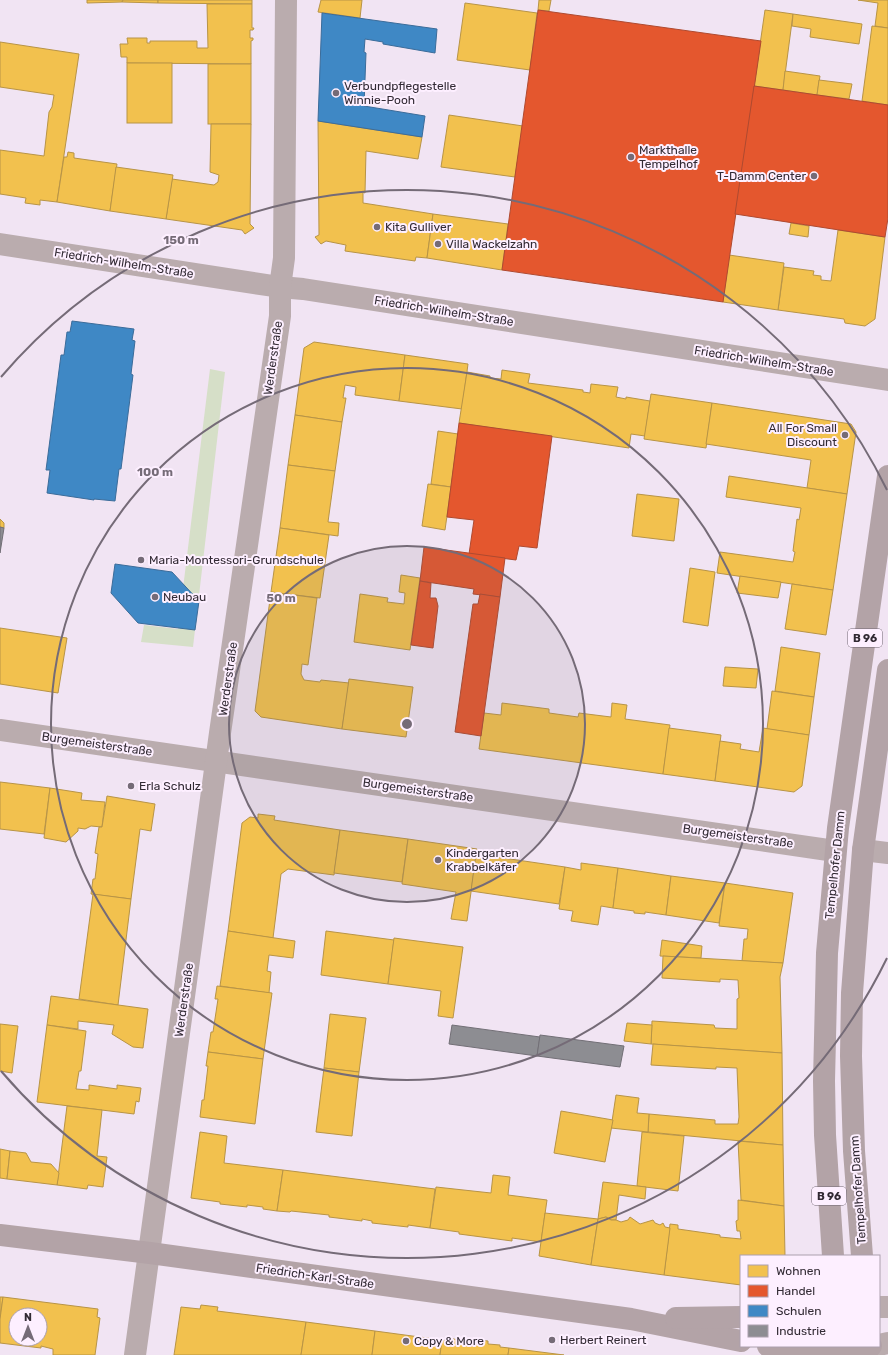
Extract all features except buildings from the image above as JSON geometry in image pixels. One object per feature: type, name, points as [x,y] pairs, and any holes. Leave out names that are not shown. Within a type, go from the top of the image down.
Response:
[{"type":"main road","name":"Tempelhofer Damm","points":[[833,1255],[825,1135],[824,1081],[827,953],[835,851],[888,476]]},
{"type":"main road","name":"Tempelhofer Damm","points":[[862,1255],[854,1151],[851,1056],[852,993],[863,850],[888,670]]},
{"type":"main road","name":"Friedrich-Karl-Straße","points":[[0,1235],[631,1319],[740,1341]]},
{"type":"main road","name":"Friedrich-Karl-Straße","points":[[631,1319],[740,1317]]},
{"type":"main road","points":[[773,1347],[798,1352],[863,1347]]},
{"type":"street","name":"Werderstraße","points":[[136,1355],[216,762],[280,316],[280,287],[284,258],[286,0]]},
{"type":"street","name":"Friedrich-Wilhelm-Straße","points":[[0,244],[280,287],[303,288],[888,380]]},
{"type":"street","name":"Burgemeisterstraße","points":[[0,730],[835,851]]},
{"type":"street","points":[[863,850],[888,853]]},
{"type":"green space","points":[[210,369],[225,372],[193,647],[141,642],[144,625],[178,629]]},
{"type":"place","name":"Verbundpflegestelle Winnie-Pooh","points":[[336,93]]},
{"type":"place","name":"Markthalle Tempelhof","points":[[631,157]]},
{"type":"place","name":"T-Damm Center","points":[[814,176]]},
{"type":"place","name":"Kita Gulliver","points":[[377,227]]},
{"type":"place","name":"Villa Wackelzahn","points":[[438,244]]},
{"type":"place","name":"All For Small Discount","points":[[845,435]]},
{"type":"place","name":"Maria-Montessori-Grundschule","points":[[141,560]]},
{"type":"place","name":"Neubau","points":[[155,597]]},
{"type":"place","name":"Erla Schulz","points":[[131,786]]},
{"type":"place","name":"Kindergarten Krabbelkäfer","points":[[438,860]]},
{"type":"place","name":"Herbert Reinert","points":[[552,1340]]},
{"type":"place","name":"Copy & More","points":[[406,1341]]}]
